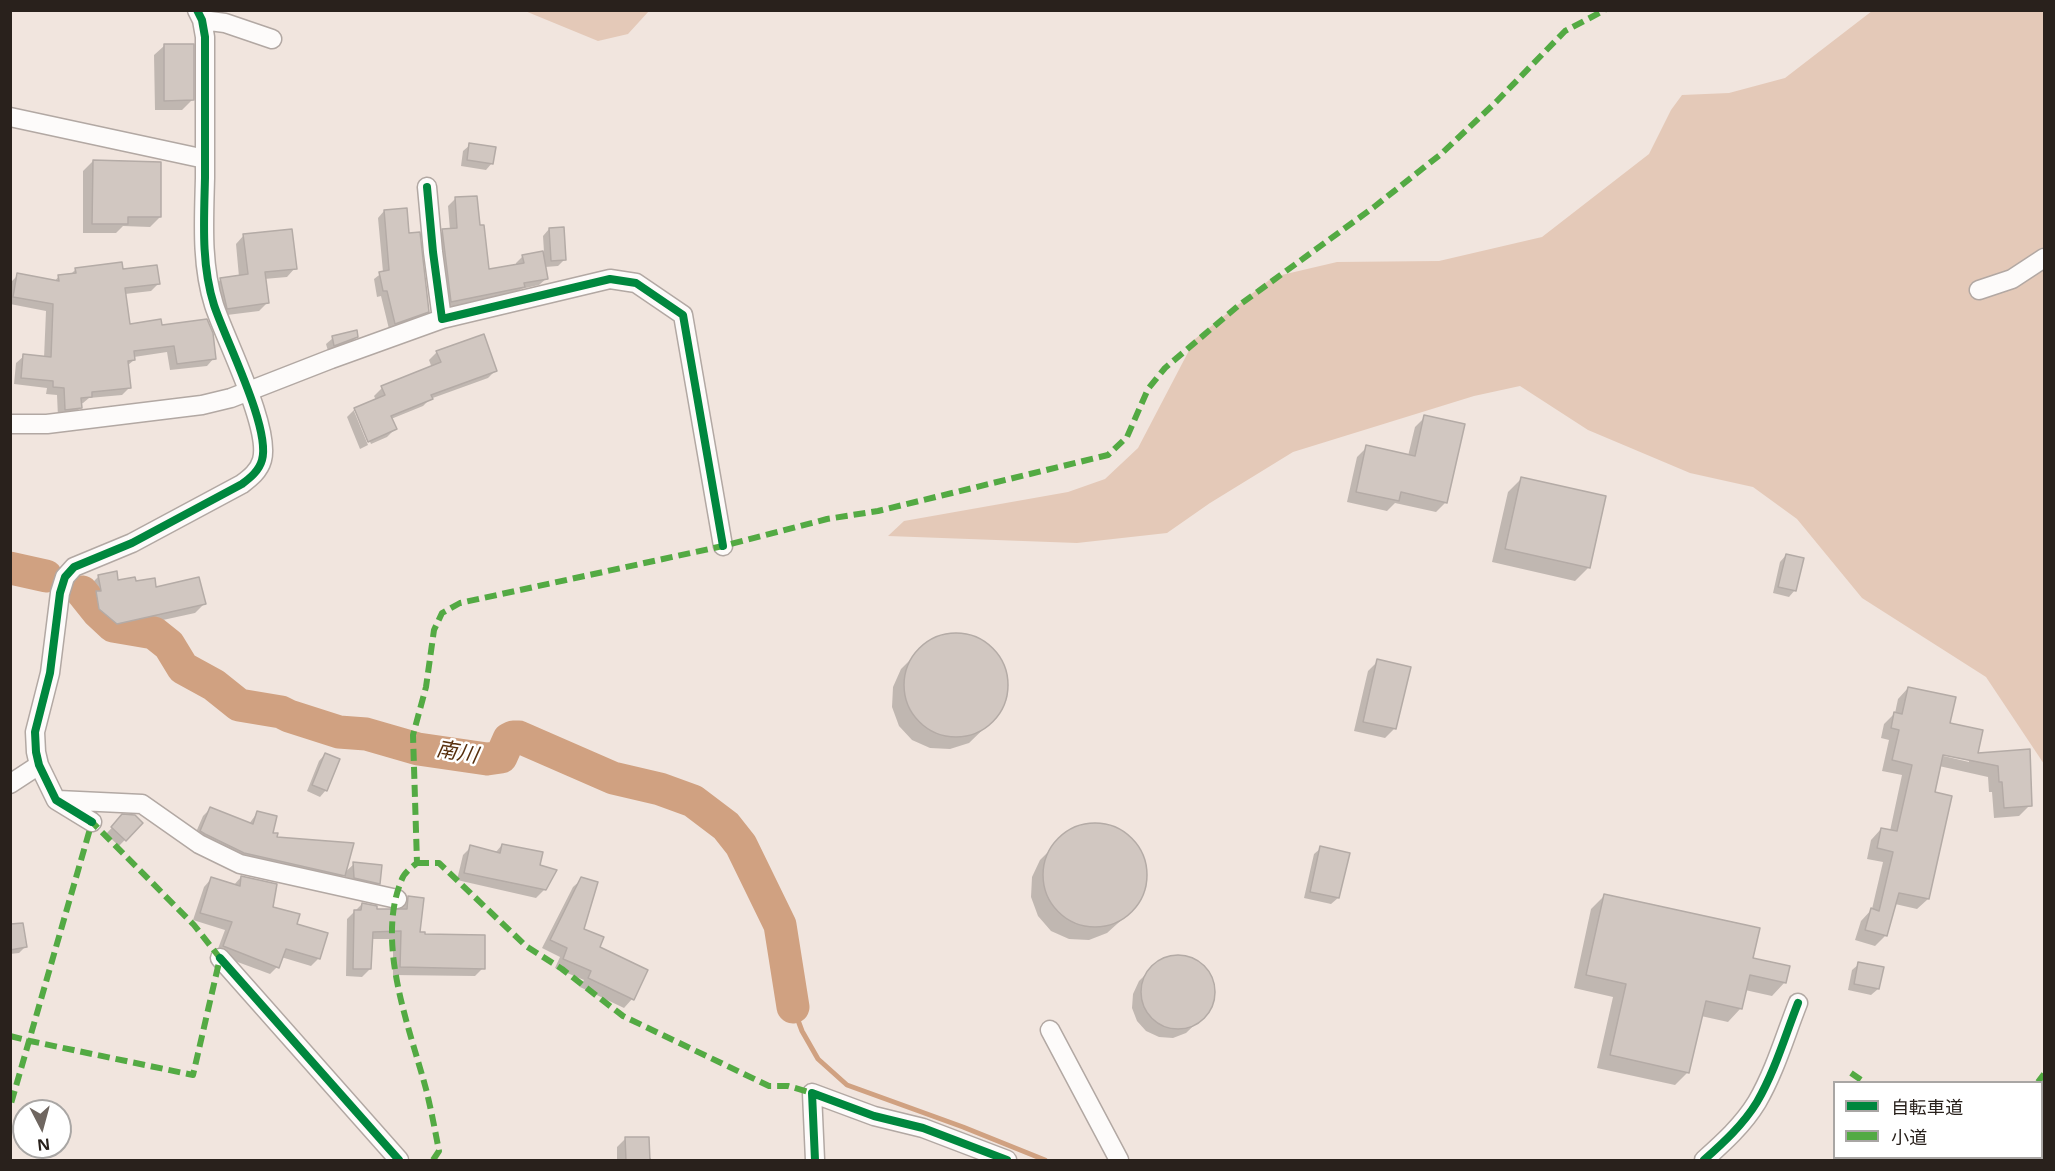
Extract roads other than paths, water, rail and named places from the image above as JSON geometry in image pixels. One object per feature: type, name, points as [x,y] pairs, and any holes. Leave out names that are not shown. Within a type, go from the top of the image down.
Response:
[{"type":"street","points":[[200,15],[272,39]]},
{"type":"street","points":[[92,822],[56,800],[39,765],[35,732],[50,673],[60,593],[65,577],[75,567],[132,543],[242,484],[255,474],[262,460],[262,440],[249,392],[220,322],[207,277],[204,241],[205,37],[200,15]]},
{"type":"street","points":[[10,117],[205,159]]},
{"type":"street","points":[[427,187],[442,319]]},
{"type":"street","points":[[1978,290],[2012,279],[2044,258]]},
{"type":"street","points":[[10,424],[47,424],[202,405],[249,392],[331,359],[442,319],[610,279],[636,283],[683,315],[723,546]]},
{"type":"street","points":[[10,784],[39,765]]},
{"type":"street","points":[[56,800],[142,804],[199,844],[240,864],[396,899]]},
{"type":"street","points":[[220,958],[399,1161]]},
{"type":"street","points":[[1704,1161],[1729,1138],[1756,1102],[1774,1066],[1798,1003]]},
{"type":"street","points":[[1050,1030],[1119,1161]]},
{"type":"street","points":[[815,1161],[812,1093],[874,1116],[922,1128],[1007,1161]]},
{"type":"waterway","name":"南川","points":[[10,568],[46,576]]},
{"type":"waterway","name":"南川","points":[[82,592],[113,626],[154,633],[169,645],[183,668],[214,685],[239,705],[281,712],[339,732],[366,734],[418,749],[487,759],[501,757],[509,739],[519,737],[613,778],[660,789],[693,801],[726,826],[741,845],[780,925],[793,1007]]},
{"type":"waterway","points":[[793,1007],[802,1031],[818,1059],[847,1085],[963,1127],[1045,1160]]}]
